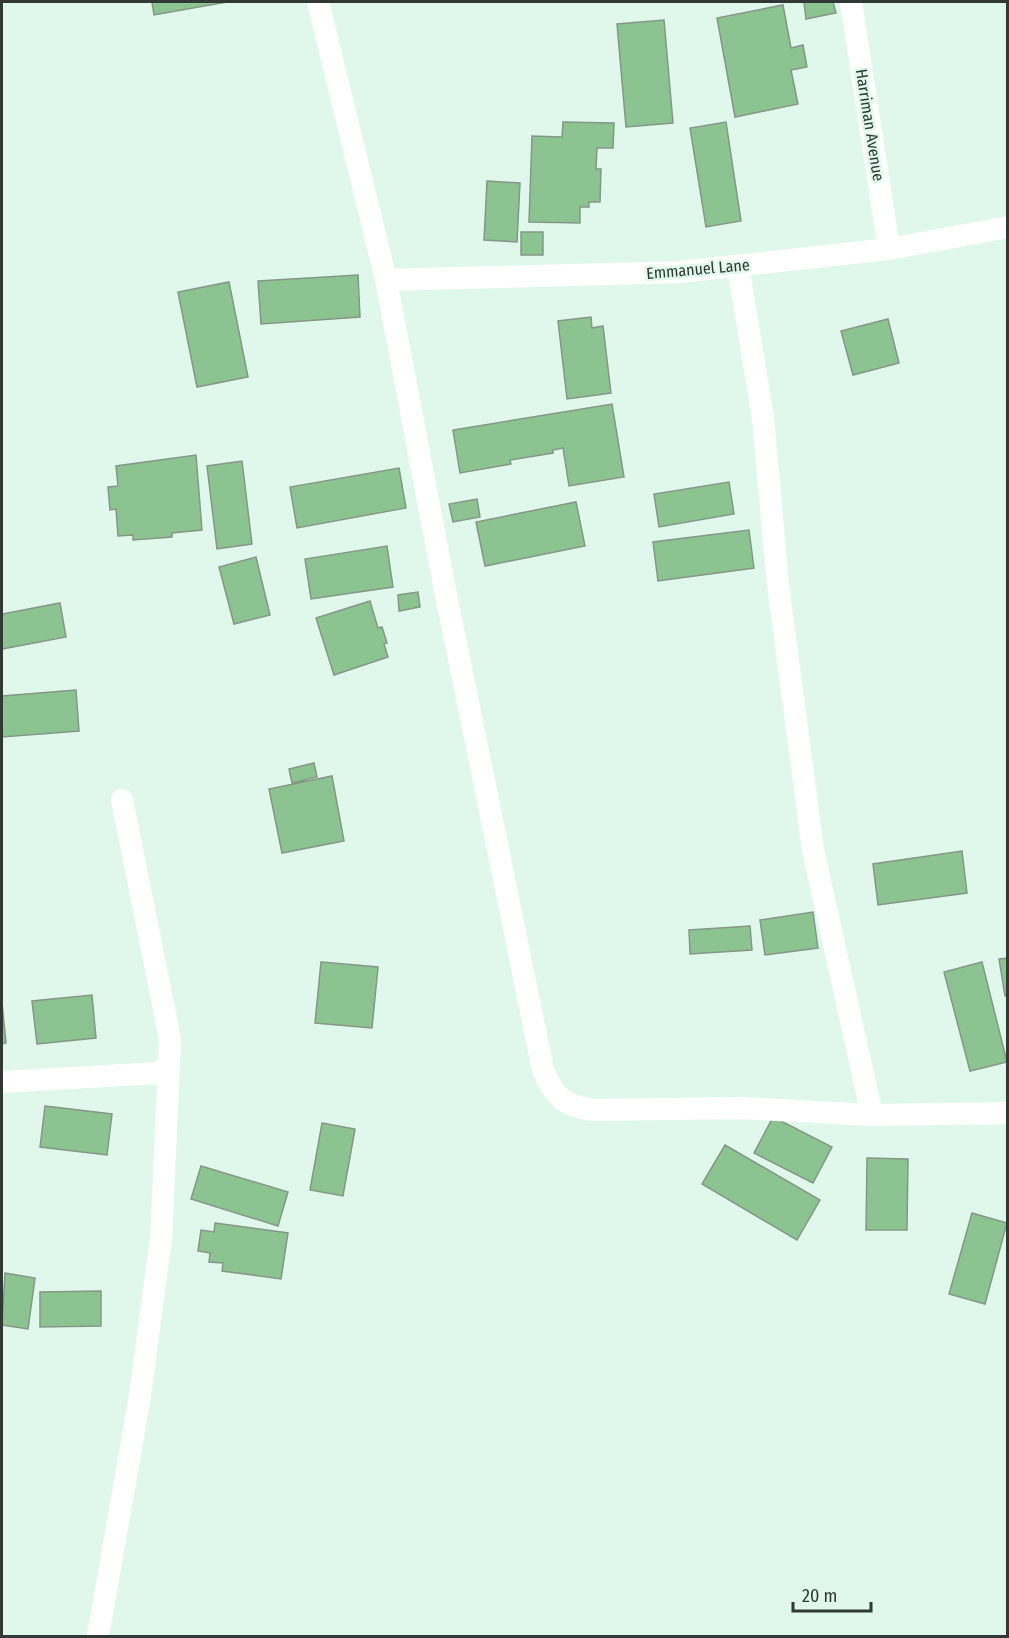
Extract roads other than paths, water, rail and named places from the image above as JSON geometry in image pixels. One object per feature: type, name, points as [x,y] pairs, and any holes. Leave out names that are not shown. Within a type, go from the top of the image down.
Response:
[{"type":"street","points":[[318,2],[386,280],[543,1071],[551,1090],[576,1108],[593,1110],[741,1108],[872,1114],[1008,1113]]},
{"type":"street","name":"Harriman Avenue","points":[[851,2],[889,249]]},
{"type":"street","name":"Emmanuel Lane","points":[[386,280],[680,272],[889,249],[1008,227]]},
{"type":"street","points":[[738,266],[763,418],[778,585],[813,850],[872,1114]]},
{"type":"street","points":[[98,1636],[139,1402],[161,1238],[170,1039],[123,800]]},
{"type":"street","points":[[2,1082],[158,1073],[169,1064]]}]
